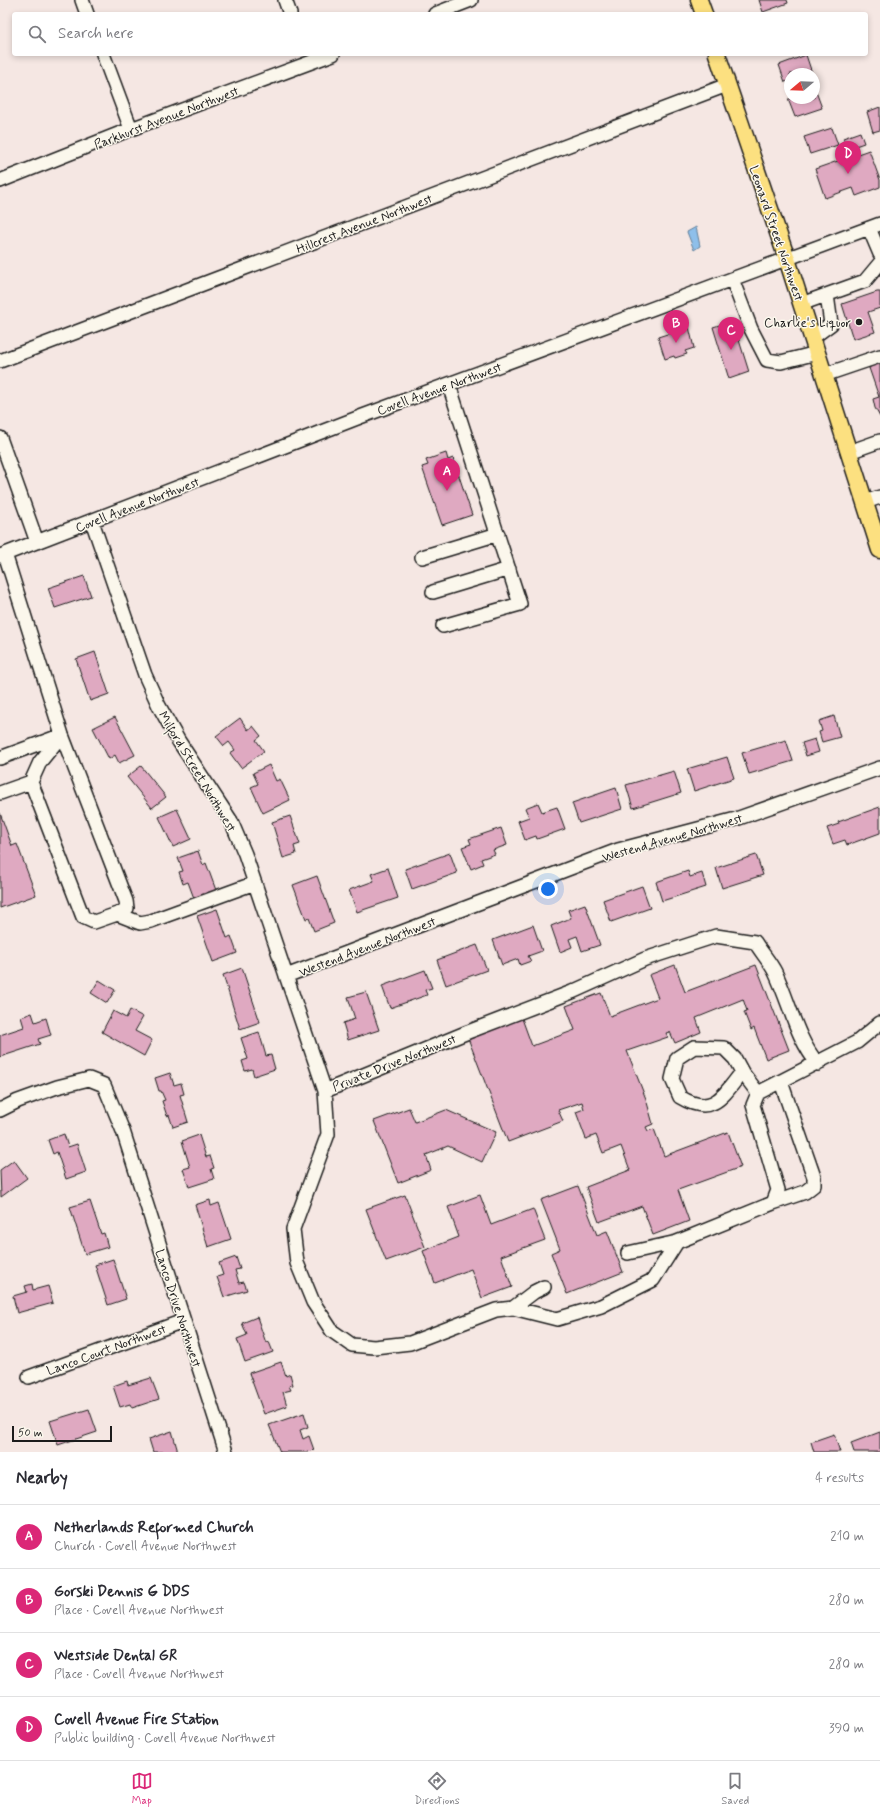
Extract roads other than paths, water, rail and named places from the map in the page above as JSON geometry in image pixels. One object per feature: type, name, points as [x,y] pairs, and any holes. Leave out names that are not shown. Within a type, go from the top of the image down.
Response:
[{"type":"main road","points":[[699,0],[703,12]]},
{"type":"main road","name":"Leonard Street Northwest","points":[[718,56],[787,259],[848,452],[880,547]]},
{"type":"street","points":[[82,0],[86,12]]},
{"type":"street","points":[[284,0],[289,12]]},
{"type":"street","points":[[440,12],[471,0]]},
{"type":"street","points":[[103,56],[131,129]]},
{"type":"street","name":"Parkhurst Avenue Northwest","points":[[0,181],[307,59],[323,56]]},
{"type":"street","name":"Hillcrest Avenue Northwest","points":[[0,361],[727,85]]},
{"type":"street","points":[[874,226],[880,254]]},
{"type":"street","name":"Covell Avenue Northwest","points":[[2,555],[360,418],[874,226]]},
{"type":"street","points":[[801,304],[865,281],[880,262]]},
{"type":"street","points":[[732,280],[751,329],[767,360],[781,362],[814,346],[832,324],[827,295]]},
{"type":"street","points":[[824,375],[880,356]]},
{"type":"street","points":[[443,626],[520,604],[449,385]]},
{"type":"street","points":[[0,438],[38,542]]},
{"type":"street","points":[[848,452],[880,441]]},
{"type":"street","points":[[865,502],[880,497]]},
{"type":"street","name":"Milford Street Northwest","points":[[92,521],[145,675],[159,706],[178,740],[231,821],[245,854],[325,1091]]},
{"type":"street","points":[[422,557],[498,534]]},
{"type":"street","points":[[2,555],[62,735],[126,902],[127,908],[123,912],[94,922],[83,916],[31,782],[40,762],[62,735]]},
{"type":"street","points":[[433,592],[509,569]]},
{"type":"street","points":[[0,758],[62,735]]},
{"type":"street","name":"Westend Avenue Northwest","points":[[286,976],[618,850],[736,819],[880,768]]},
{"type":"street","points":[[0,793],[31,782]]},
{"type":"street","points":[[117,914],[140,923],[151,921],[255,883]]},
{"type":"street","name":"Private Drive Northwest","points":[[677,1242],[653,1280],[601,1306],[557,1319],[513,1308],[496,1310],[410,1343],[374,1347],[352,1345],[332,1331],[313,1302],[297,1264],[293,1229],[328,1134],[325,1091],[468,1032],[572,992],[645,959],[716,936],[755,942],[775,971],[799,1033],[810,1054],[818,1064]]},
{"type":"street","points":[[773,1203],[778,1190],[753,1105],[758,1094],[818,1064],[857,1042],[880,1023]]},
{"type":"street","points":[[742,1072],[728,1091],[717,1102],[700,1106],[680,1097],[672,1079],[677,1058],[694,1046],[724,1048],[735,1060],[758,1094]]},
{"type":"street","name":"Lanco Drive Northwest","points":[[0,1110],[18,1101],[57,1087],[89,1079],[104,1085],[112,1103],[133,1164],[226,1452]]},
{"type":"street","points":[[628,1252],[677,1242],[773,1203],[806,1192],[814,1184],[814,1177],[781,1082]]},
{"type":"street","points":[[513,1308],[534,1292],[544,1287]]},
{"type":"street","name":"Lanco Court Northwest","points":[[29,1377],[183,1321]]},
{"type":"water","points":[[696,227],[700,246],[694,250],[687,232]]},
{"type":"place","name":"Covell Avenue Fire Station","points":[[848,174]]},
{"type":"place","name":"Charlie's Liquor","points":[[859,322]]},
{"type":"place","name":"Gorski Dennis G DDS","points":[[676,343]]},
{"type":"place","name":"Westside Dental GR","points":[[731,350]]},
{"type":"place","name":"Netherlands Reformed Church","points":[[447,491]]}]
